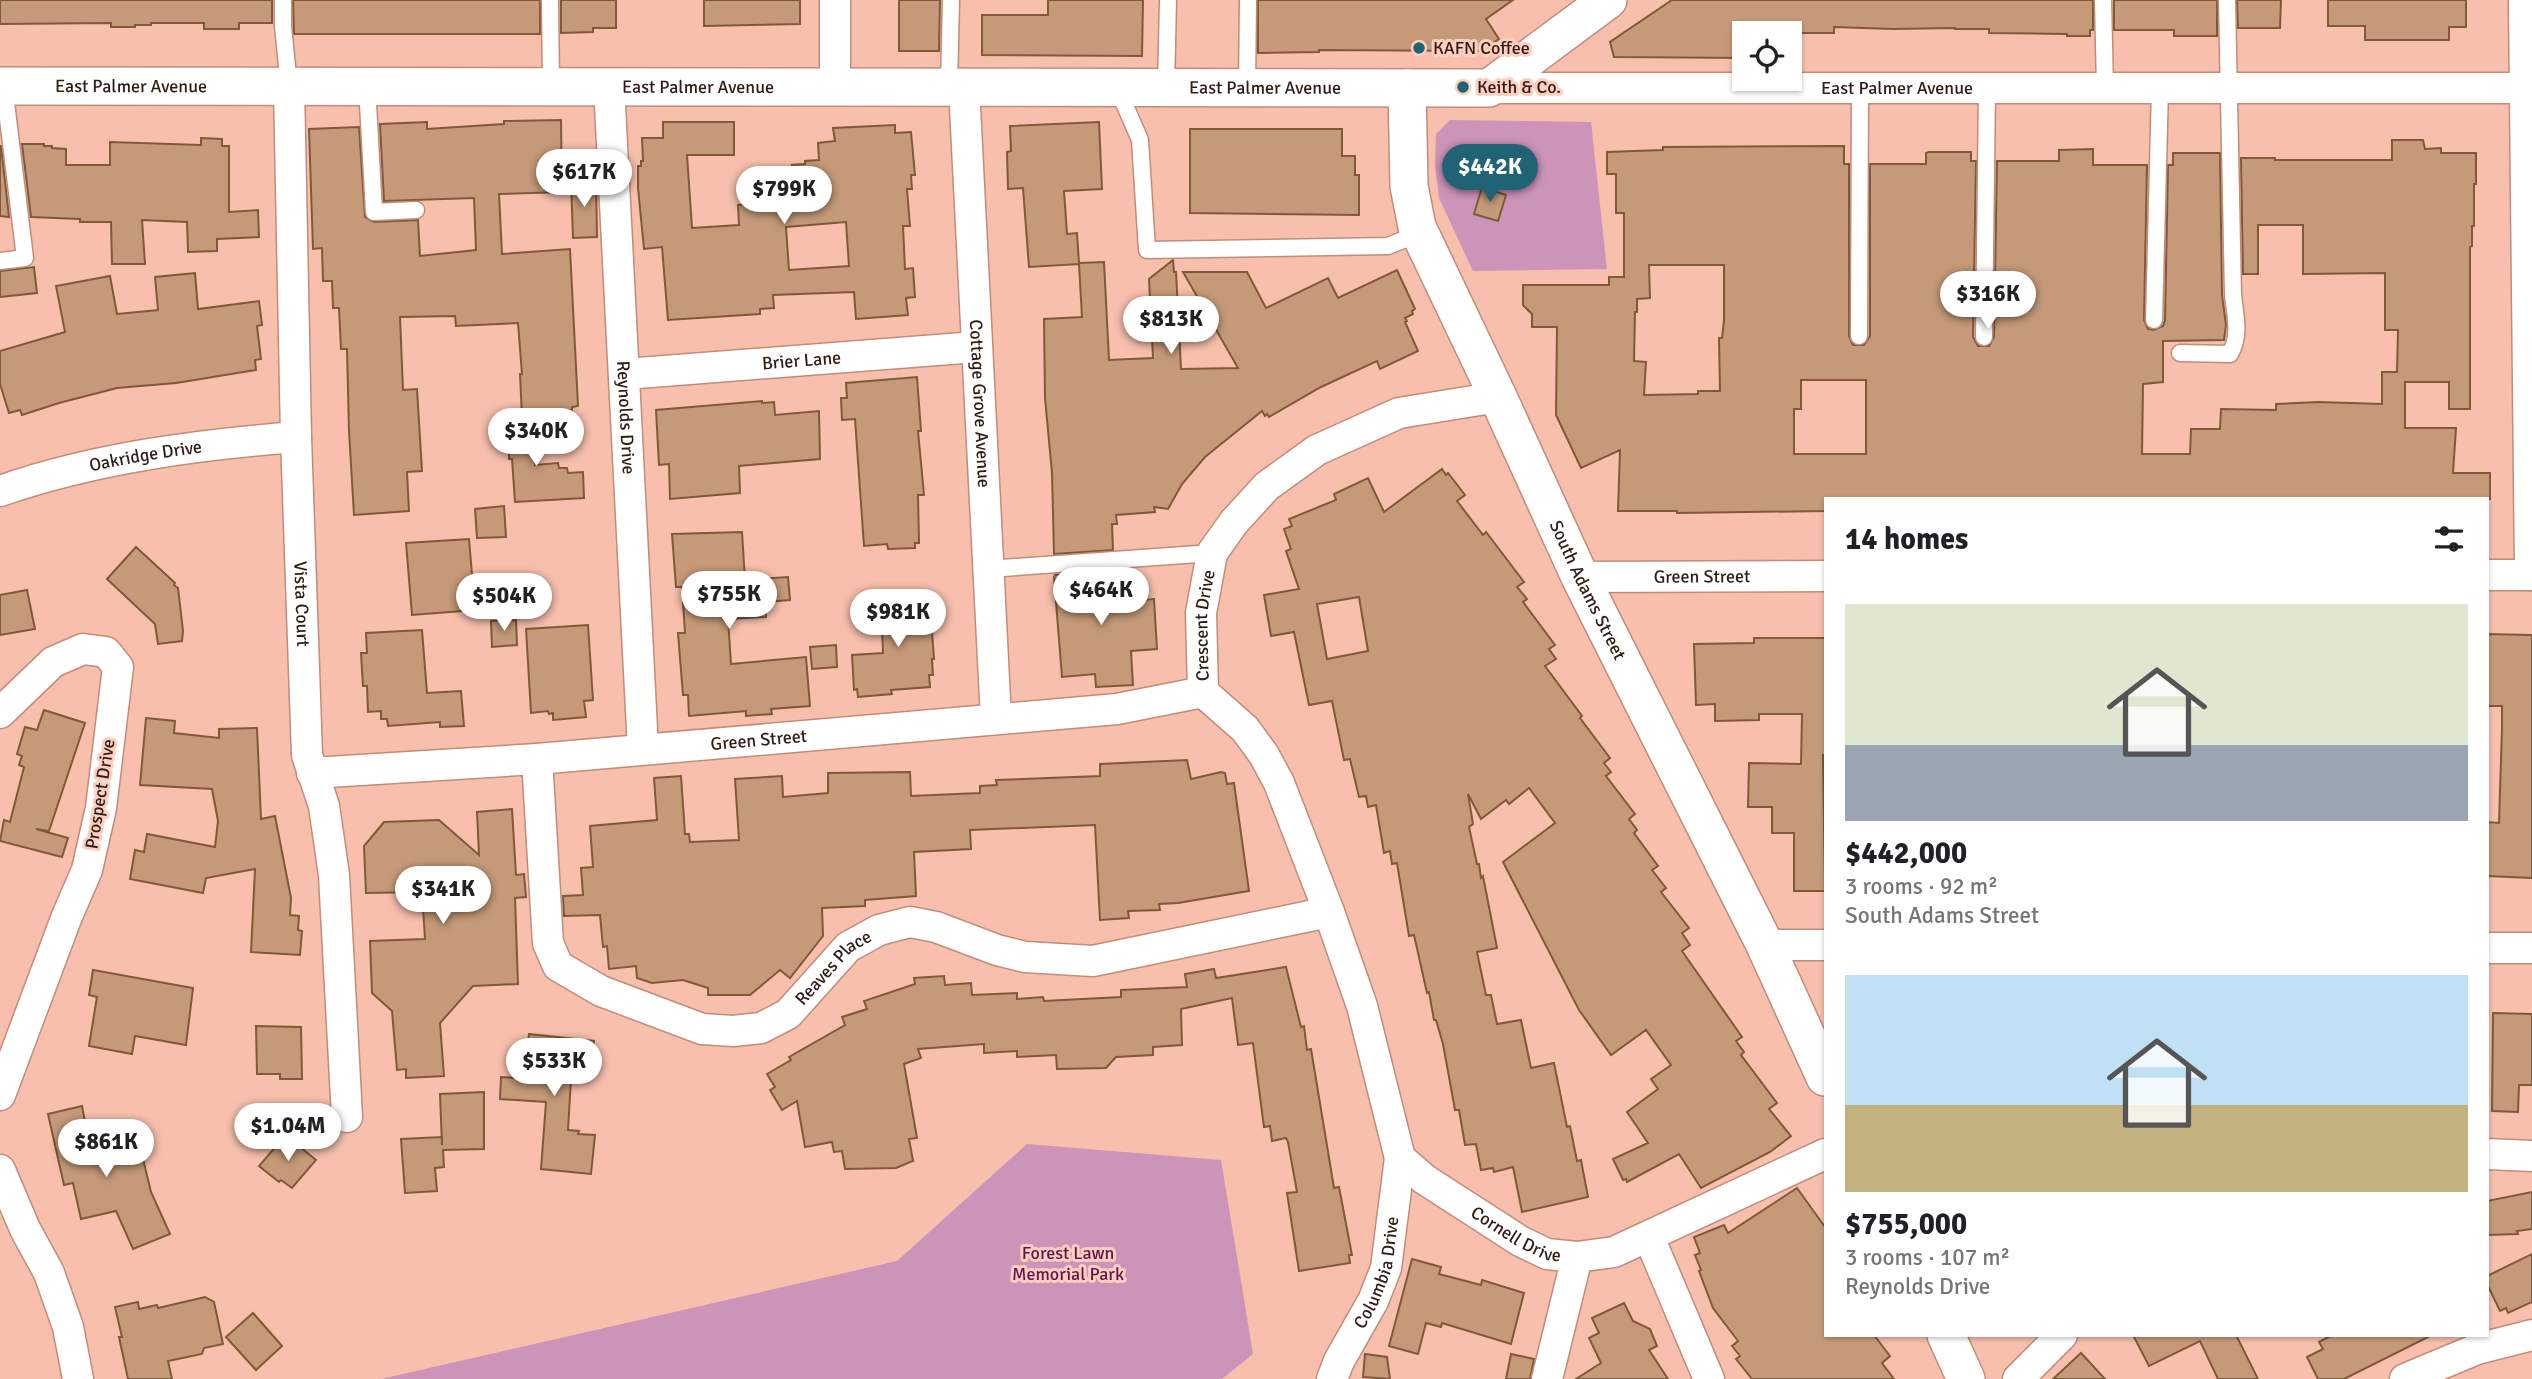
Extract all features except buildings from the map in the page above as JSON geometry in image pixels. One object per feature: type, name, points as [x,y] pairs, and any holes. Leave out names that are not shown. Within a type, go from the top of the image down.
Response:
[{"type":"street","points":[[835,0],[835,87]]},
{"type":"street","points":[[1489,88],[1608,0]]},
{"type":"street","points":[[2489,575],[2531,575],[2528,88],[2524,0]]},
{"type":"street","name":"East Palmer Avenue","points":[[2,86],[2528,88]]},
{"type":"street","name":"Vista Court","points":[[289,86],[296,437],[307,755],[324,806],[334,875],[347,1117]]},
{"type":"street","name":"Reynolds Drive","points":[[609,86],[643,749]]},
{"type":"street","name":"Cottage Grove Avenue","points":[[956,87],[976,347],[996,719]]},
{"type":"street","name":"South Adams Street","points":[[1407,88],[1409,186],[1413,215],[1420,233],[1580,577],[1765,945],[1824,1075]]},
{"type":"street","name":"Brier Lane","points":[[625,374],[976,347]]},
{"type":"street","name":"Crescent Drive","points":[[1400,1158],[1362,1006],[1279,783],[1264,755],[1245,729],[1203,692],[1201,613],[1212,553],[1234,522],[1267,486],[1317,450],[1399,414],[1498,397]]},
{"type":"street","name":"Oakridge Drive","points":[[0,491],[114,460],[214,444],[296,437]]},
{"type":"street","name":"Green Street","points":[[1580,577],[1824,576]]},
{"type":"street","name":"Prospect Drive","points":[[0,713],[53,662],[83,649],[106,652],[118,667],[101,808],[87,870],[0,1095]]},
{"type":"street","name":"Green Street","points":[[312,773],[537,759],[1117,709],[1203,692]]},
{"type":"street","name":"Reaves Place","points":[[537,759],[548,943],[558,966],[601,991],[702,1029],[733,1031],[761,1028],[788,1014],[848,947],[879,930],[910,922],[936,927],[996,950],[1025,957],[1093,961],[1329,912]]},
{"type":"street","points":[[1765,945],[1824,945]]},
{"type":"street","points":[[2489,948],[2532,948]]},
{"type":"street","name":"Cornell Drive","points":[[1400,1158],[1424,1179],[1520,1241],[1547,1254],[1577,1257],[1614,1252],[1824,1154]]},
{"type":"street","points":[[2489,1154],[2532,1156]]},
{"type":"street","name":"Columbia Drive","points":[[1332,1379],[1339,1361],[1373,1301],[1386,1268],[1400,1158]]},
{"type":"street","points":[[0,1170],[25,1229],[48,1273],[68,1327],[78,1379]]},
{"type":"street","points":[[1649,1237],[1709,1379]]},
{"type":"street","points":[[1547,1379],[1577,1257]]},
{"type":"street","points":[[2406,1379],[2477,1349],[2532,1335]]},
{"type":"street","points":[[1947,1337],[1966,1379]]},
{"type":"street","points":[[2018,1379],[2060,1337]]},
{"type":"lane","points":[[283,0],[289,86]]},
{"type":"lane","points":[[550,0],[551,86]]},
{"type":"lane","points":[[951,0],[956,87]]},
{"type":"lane","points":[[1166,87],[1168,0]]},
{"type":"lane","points":[[1247,87],[1248,0]]},
{"type":"lane","points":[[2103,0],[2105,88]]},
{"type":"lane","points":[[2180,353],[2230,354],[2236,343],[2227,0]]},
{"type":"lane","points":[[0,261],[25,258],[2,86]]},
{"type":"lane","points":[[367,86],[374,212],[416,210]]},
{"type":"lane","points":[[1117,87],[1140,141],[1147,250],[1388,246],[1420,233]]},
{"type":"lane","points":[[1859,336],[1860,88]]},
{"type":"lane","points":[[1984,337],[1987,88]]},
{"type":"lane","points":[[2154,320],[2160,88]]},
{"type":"lane","points":[[988,569],[1212,553]]},
{"type":"green space","points":[[1450,120],[1591,122],[1607,269],[1473,271],[1439,198],[1435,165],[1436,134]]},
{"type":"green space","name":"Forest Lawn Memorial Park","points":[[1027,1144],[1221,1160],[1253,1354],[1222,1379],[381,1379],[897,1261]]},
{"type":"place","name":"KAFN Coffee","points":[[1419,48]]},
{"type":"place","name":"Keith & Co.","points":[[1463,87]]}]
